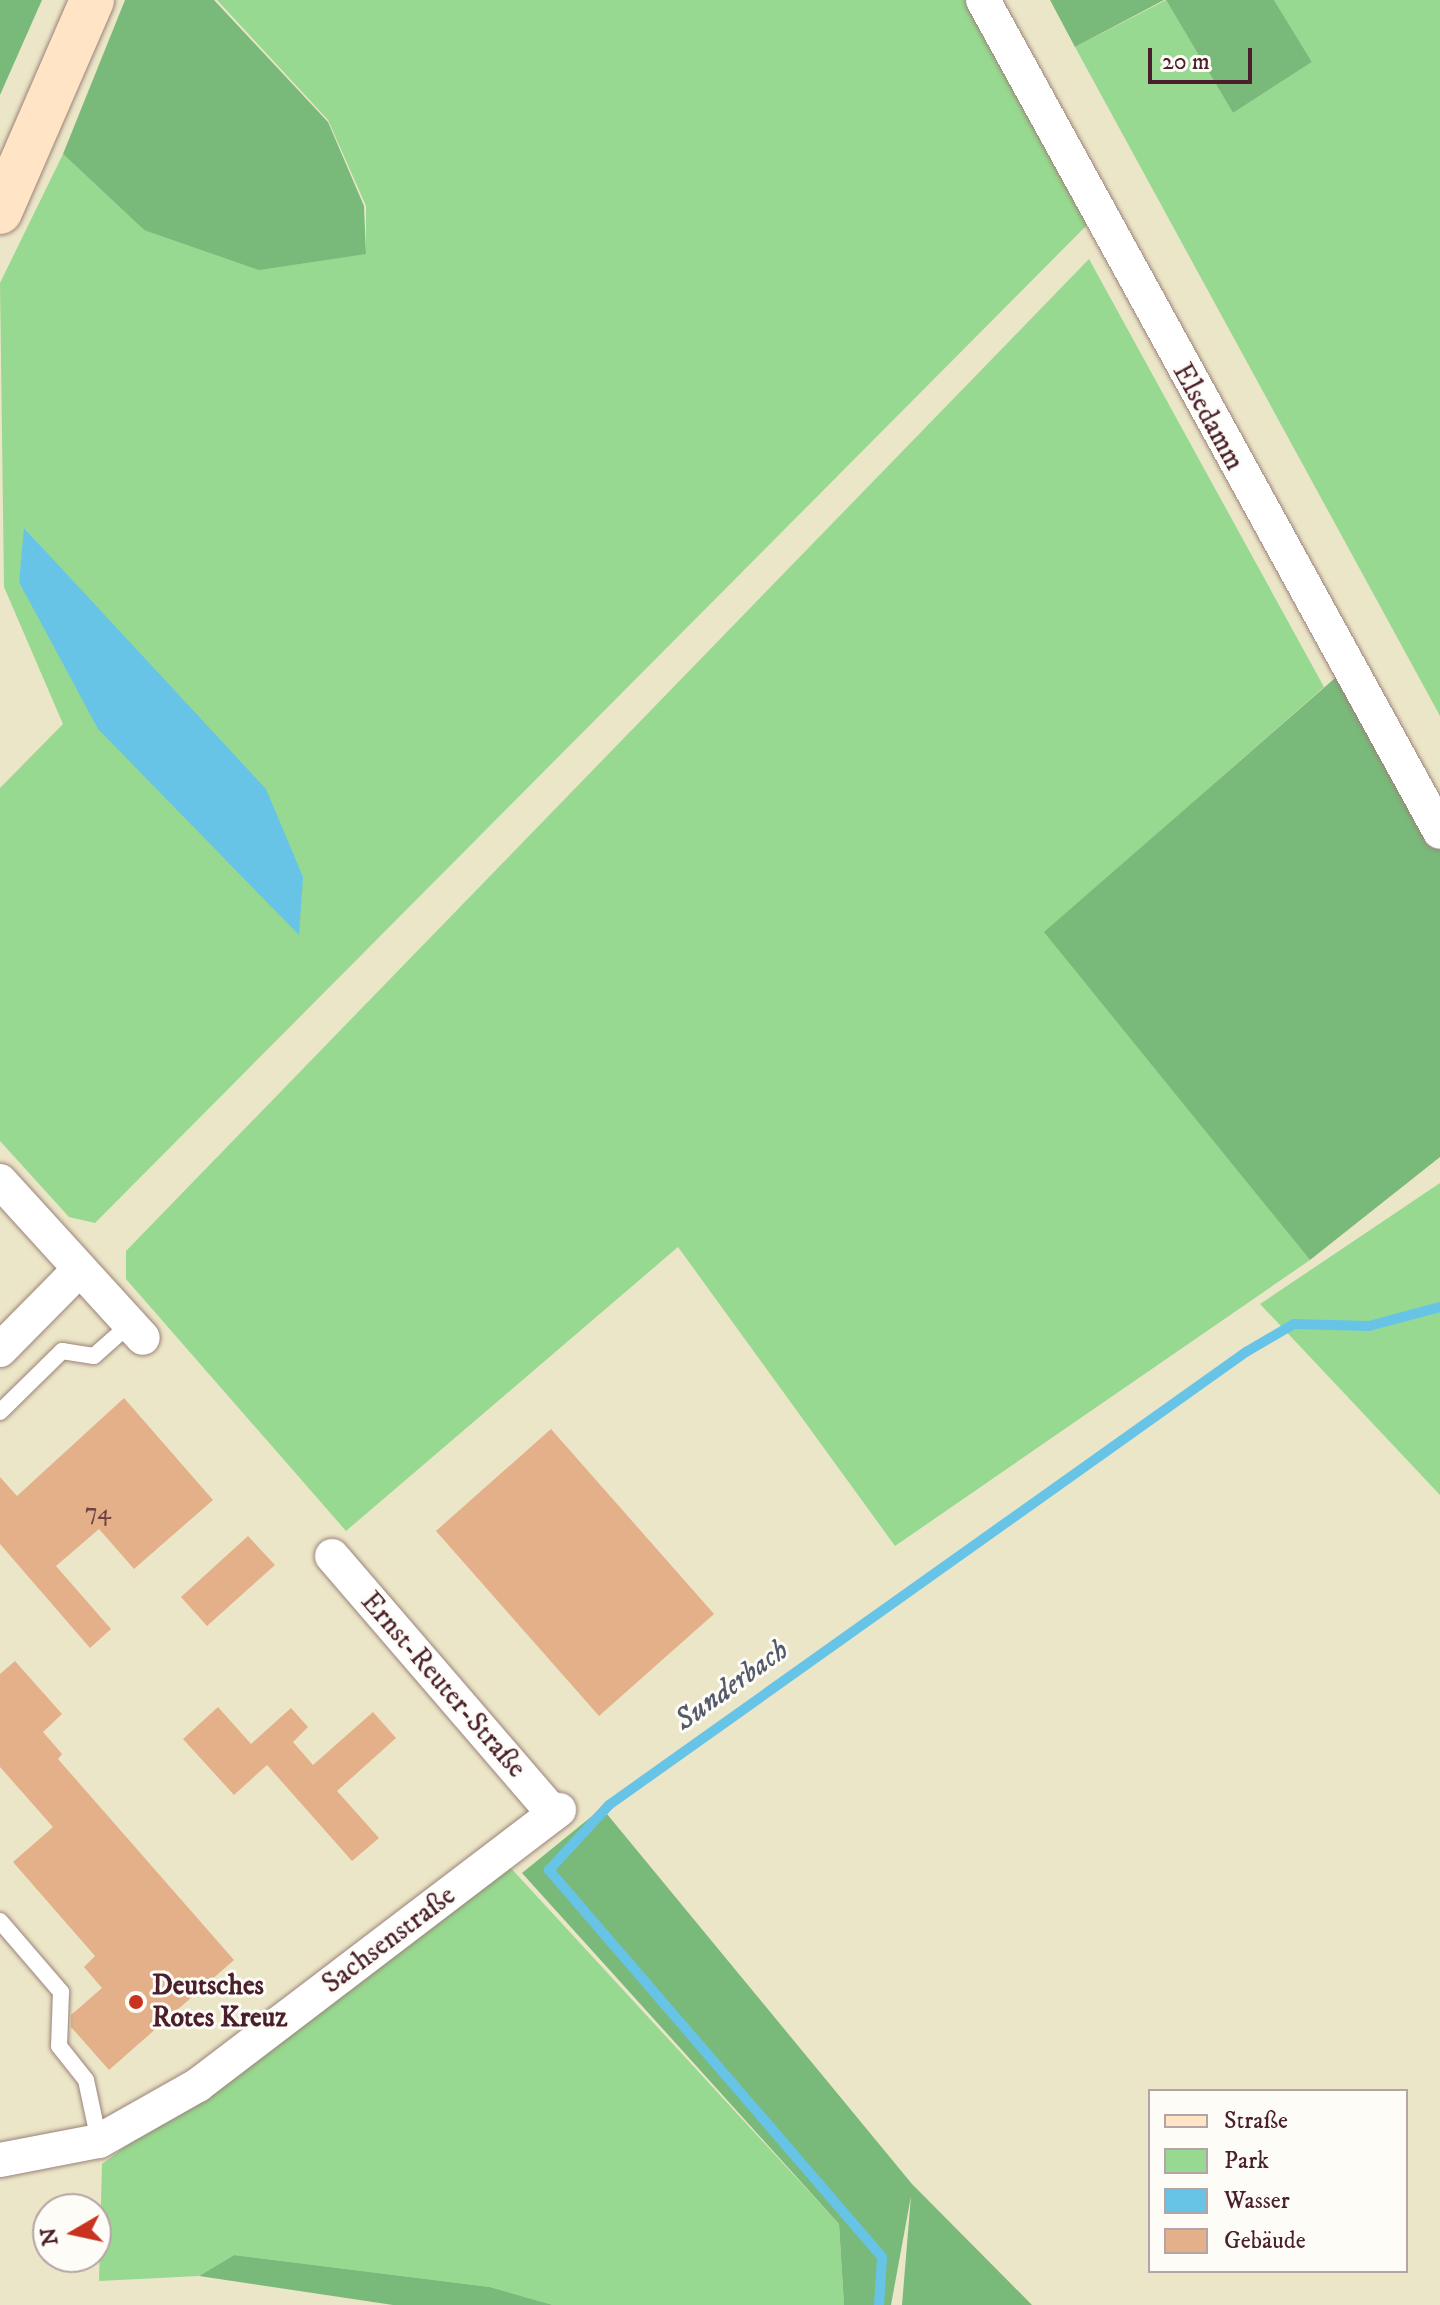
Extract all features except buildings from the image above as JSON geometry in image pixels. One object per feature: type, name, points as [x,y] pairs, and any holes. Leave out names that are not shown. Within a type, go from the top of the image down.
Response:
[{"type":"main road","points":[[0,212],[92,0]]},
{"type":"street","name":"Elsedamm","points":[[983,0],[1440,832]]},
{"type":"street","points":[[0,1181],[136,1331]]},
{"type":"street","points":[[0,1350],[79,1270]]},
{"type":"street","name":"Ernst-Reuter-Straße","points":[[332,1556],[557,1812]]},
{"type":"street","name":"Sachsenstraße","points":[[0,2160],[99,2141],[198,2085],[557,1812]]},
{"type":"lane","points":[[0,1412],[62,1351],[94,1356],[136,1331]]},
{"type":"lane","points":[[0,1921],[61,1992],[59,2046],[86,2080],[99,2141]]},
{"type":"green space","points":[[0,0],[42,0],[0,95]]},
{"type":"green space","points":[[125,0],[214,0],[328,122],[364,206],[366,254],[259,270],[144,230],[63,154]]},
{"type":"green space","points":[[217,0],[976,0],[1092,220],[95,1223],[69,1217],[0,1141],[0,788],[63,724],[4,587],[0,283],[63,154],[144,230],[366,254],[366,206],[328,120]],"holes":[[[25,529],[155,673],[19,582]]]},
{"type":"green space","points":[[1050,0],[1164,0],[1075,47]]},
{"type":"green space","points":[[1166,0],[1233,113],[1312,62],[1274,0],[1440,0],[1440,716],[1075,47]]},
{"type":"green space","points":[[1166,0],[1274,0],[1312,62],[1233,113]]},
{"type":"green space","points":[[1089,259],[1324,687],[1045,932],[1310,1260],[895,1546],[678,1247],[346,1531],[126,1279],[126,1251]]},
{"type":"green space","points":[[1342,672],[1440,843],[1440,1157],[1310,1260],[1044,932]]},
{"type":"green space","points":[[1440,1183],[1440,1495],[1260,1304]]},
{"type":"green space","points":[[602,1808],[912,2184],[1032,2305],[902,2305],[911,2196],[891,2305],[844,2305],[839,2224],[522,1873]]},
{"type":"green space","points":[[507,1864],[839,2224],[844,2305],[553,2305],[490,2287],[234,2255],[199,2276],[99,2281],[99,2273],[112,2273],[112,2193],[101,2193],[102,2164]]},
{"type":"green space","points":[[234,2255],[490,2287],[553,2305],[393,2305],[199,2276]]},
{"type":"water","points":[[24,528],[266,789],[303,877],[299,935],[98,729],[19,582]]},
{"type":"waterway","name":"Sunderbach","points":[[879,2305],[882,2257],[549,1870],[609,1805],[1246,1352],[1294,1324],[1369,1326],[1440,1307]]},
{"type":"place","name":"Deutsches Rotes Kreuz","points":[[136,2002]]}]
